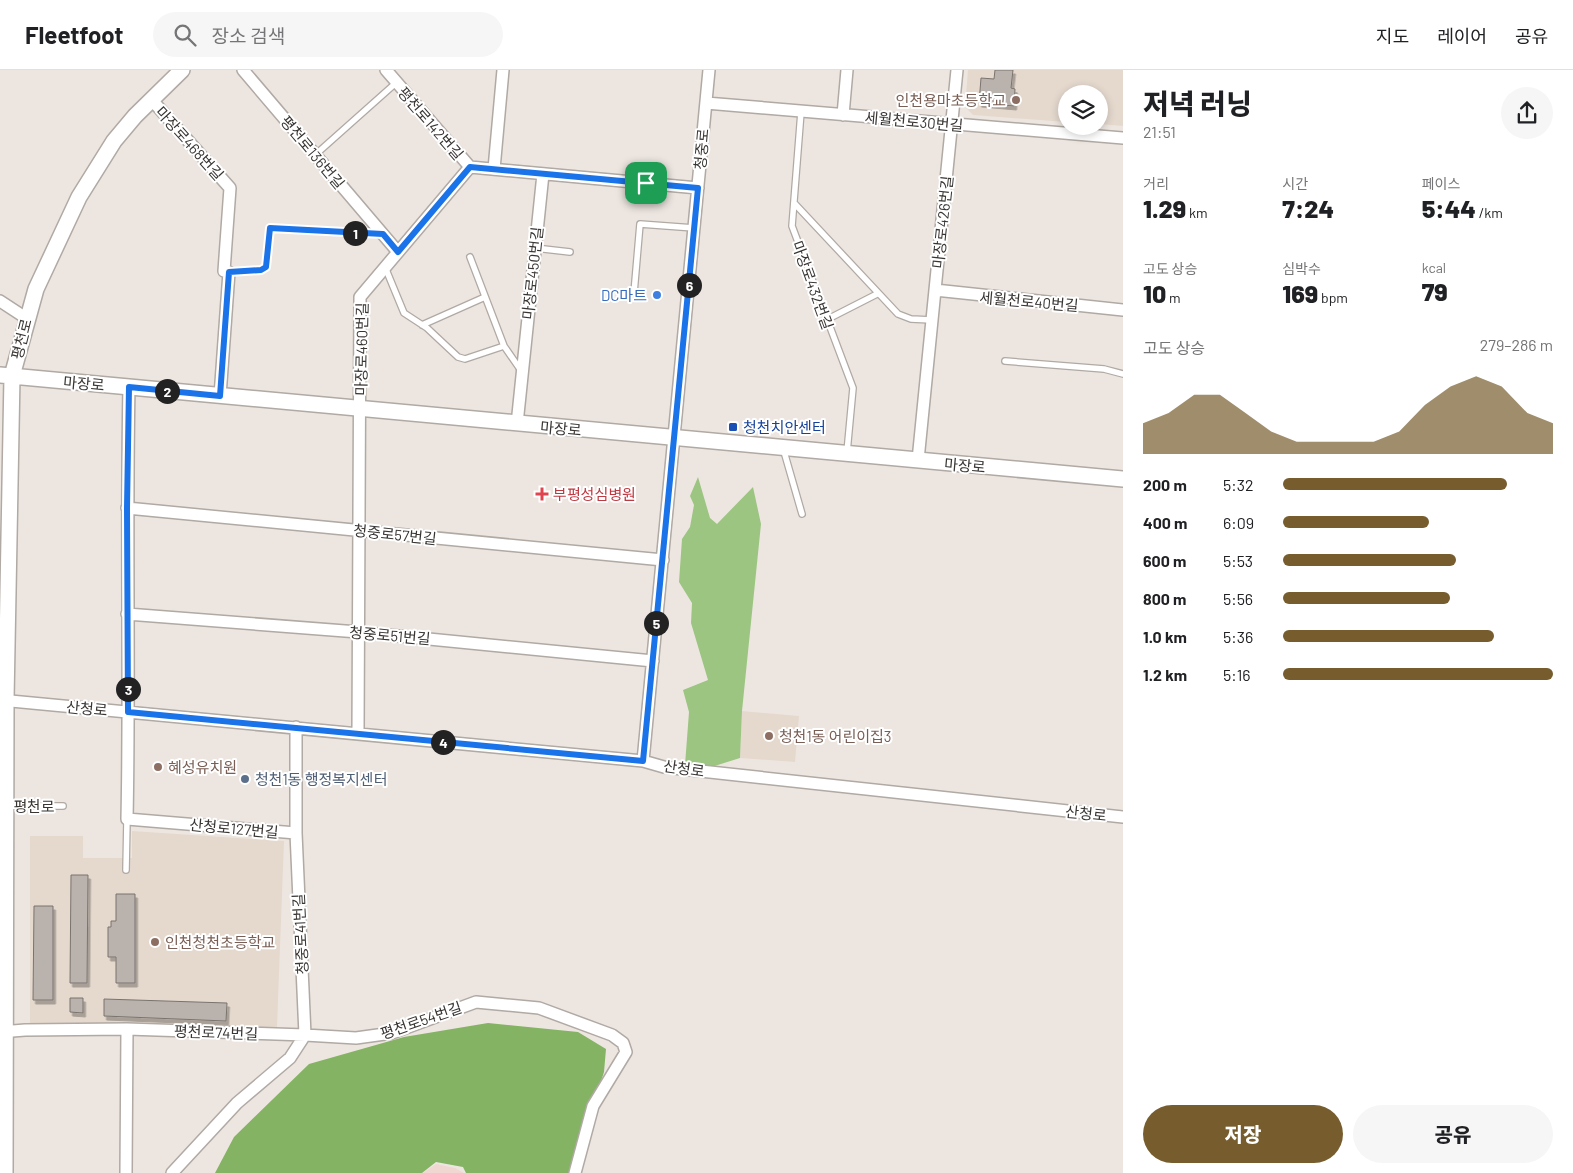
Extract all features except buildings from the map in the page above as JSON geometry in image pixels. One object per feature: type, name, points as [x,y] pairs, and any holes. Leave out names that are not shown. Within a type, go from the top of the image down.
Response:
[{"type":"main road","name":"평천로","points":[[6,1173],[3,1032],[3,700],[6,376],[49,257],[79,197],[114,141],[151,99],[182,70]]},
{"type":"main road","name":"마장로","points":[[6,376],[1123,479]]},
{"type":"street","name":"평천로136번길","points":[[243,70],[398,252]]},
{"type":"street","name":"평천로142번길","points":[[386,70],[470,167],[698,188]]},
{"type":"street","name":"청중로","points":[[643,761],[709,70]]},
{"type":"street","points":[[843,115],[847,70]]},
{"type":"street","name":"마장로426번길","points":[[918,460],[957,70]]},
{"type":"street","points":[[494,170],[503,71]]},
{"type":"street","name":"마장로468번길","points":[[151,99],[230,188],[224,271],[229,272],[220,396]]},
{"type":"street","name":"세월천로30번길","points":[[706,104],[1123,138]]},
{"type":"street","name":"마장로460번길","points":[[358,734],[360,297],[470,167]]},
{"type":"street","name":"마장로450번길","points":[[516,424],[542,174]]},
{"type":"street","name":"세월천로40번길","points":[[935,290],[1123,310]]},
{"type":"street","points":[[0,301],[26,318]]},
{"type":"street","points":[[127,819],[129,387]]},
{"type":"street","name":"청중로57번길","points":[[127,508],[662,560]]},
{"type":"street","name":"청중로51번길","points":[[127,614],[358,632],[653,661]]},
{"type":"street","name":"산청로","points":[[3,700],[643,761],[664,767],[1123,817]]},
{"type":"street","name":"산청로127번길","points":[[127,819],[296,833],[296,728]]},
{"type":"street","name":"청중로41번길","points":[[296,833],[305,1034]]},
{"type":"street","name":"평천로54번길","points":[[305,1034],[356,1038],[392,1033],[476,1002],[539,1008],[612,1035],[623,1043],[626,1052],[593,1106],[575,1173]]},
{"type":"street","points":[[126,1173],[127,1029]]},
{"type":"street","name":"평천로74번길","points":[[3,1032],[127,1029],[305,1034]]},
{"type":"street","points":[[172,1173],[237,1103],[290,1058],[305,1034]]},
{"type":"lane","name":"평천로142번길","points":[[315,155],[397,82]]},
{"type":"lane","name":"마장로432번길","points":[[801,112],[792,226],[853,388],[846,454]]},
{"type":"lane","points":[[794,204],[877,294],[898,314],[911,319],[932,320]]},
{"type":"lane","points":[[634,293],[640,224],[694,228]]},
{"type":"lane","points":[[229,272],[261,270],[266,267],[270,228],[383,234]]},
{"type":"lane","points":[[535,248],[570,252]]},
{"type":"lane","points":[[470,257],[504,346],[522,372]]},
{"type":"lane","points":[[385,267],[404,313],[427,328],[458,357],[465,359],[504,346]]},
{"type":"lane","points":[[826,320],[877,294]]},
{"type":"lane","points":[[422,325],[485,296]]},
{"type":"lane","points":[[1005,361],[1104,369],[1123,374]]},
{"type":"lane","points":[[782,448],[802,514]]},
{"type":"lane","name":"평천로","points":[[3,806],[63,806]]},
{"type":"lane","points":[[126,870],[127,819]]},
{"type":"shaded area","name":"인천용마초등학교","points":[[968,70],[1123,70],[1123,126],[1108,125],[1108,85],[1058,85],[1058,121],[973,115],[965,107]]},
{"type":"shaded area","name":"청천1동 어린이집3","points":[[742,711],[799,716],[795,762],[740,758]]},
{"type":"shaded area","name":"인천청천초등학교","points":[[132,831],[284,841],[277,1027],[30,1026],[30,836],[83,836],[83,858],[132,858]]},
{"type":"shaded area","points":[[436,1164],[455,1168],[464,1173],[423,1173]]},
{"type":"green space","points":[[698,477],[710,518],[717,524],[753,487],[761,524],[742,711],[740,758],[705,769],[685,765],[689,712],[683,690],[708,680],[691,623],[692,603],[679,582],[682,539],[690,527],[694,505],[690,496]]},
{"type":"green space","points":[[488,1023],[578,1032],[606,1049],[604,1072],[571,1173],[466,1173],[463,1167],[436,1162],[422,1173],[215,1173],[234,1137],[309,1064],[404,1037]]},
{"type":"place","name":"인천용마초등학교","points":[[1016,100]]},
{"type":"place","name":"DC마트","points":[[657,295]]},
{"type":"place","name":"청천치안센터","points":[[733,427]]},
{"type":"place","name":"부평성심병원","points":[[542,494]]},
{"type":"place","name":"청천1동 어린이집3","points":[[769,736]]},
{"type":"place","name":"혜성유치원","points":[[158,767]]},
{"type":"place","name":"청천1동 행정복지센터","points":[[245,779]]},
{"type":"place","name":"인천청천초등학교","points":[[155,942]]},
{"type":"route","points":[[470,167],[646,183],[698,188],[643,761],[128,712],[127,508],[129,387],[220,396],[229,272],[261,270],[266,267],[270,228],[383,234],[398,252],[470,167]]}]
